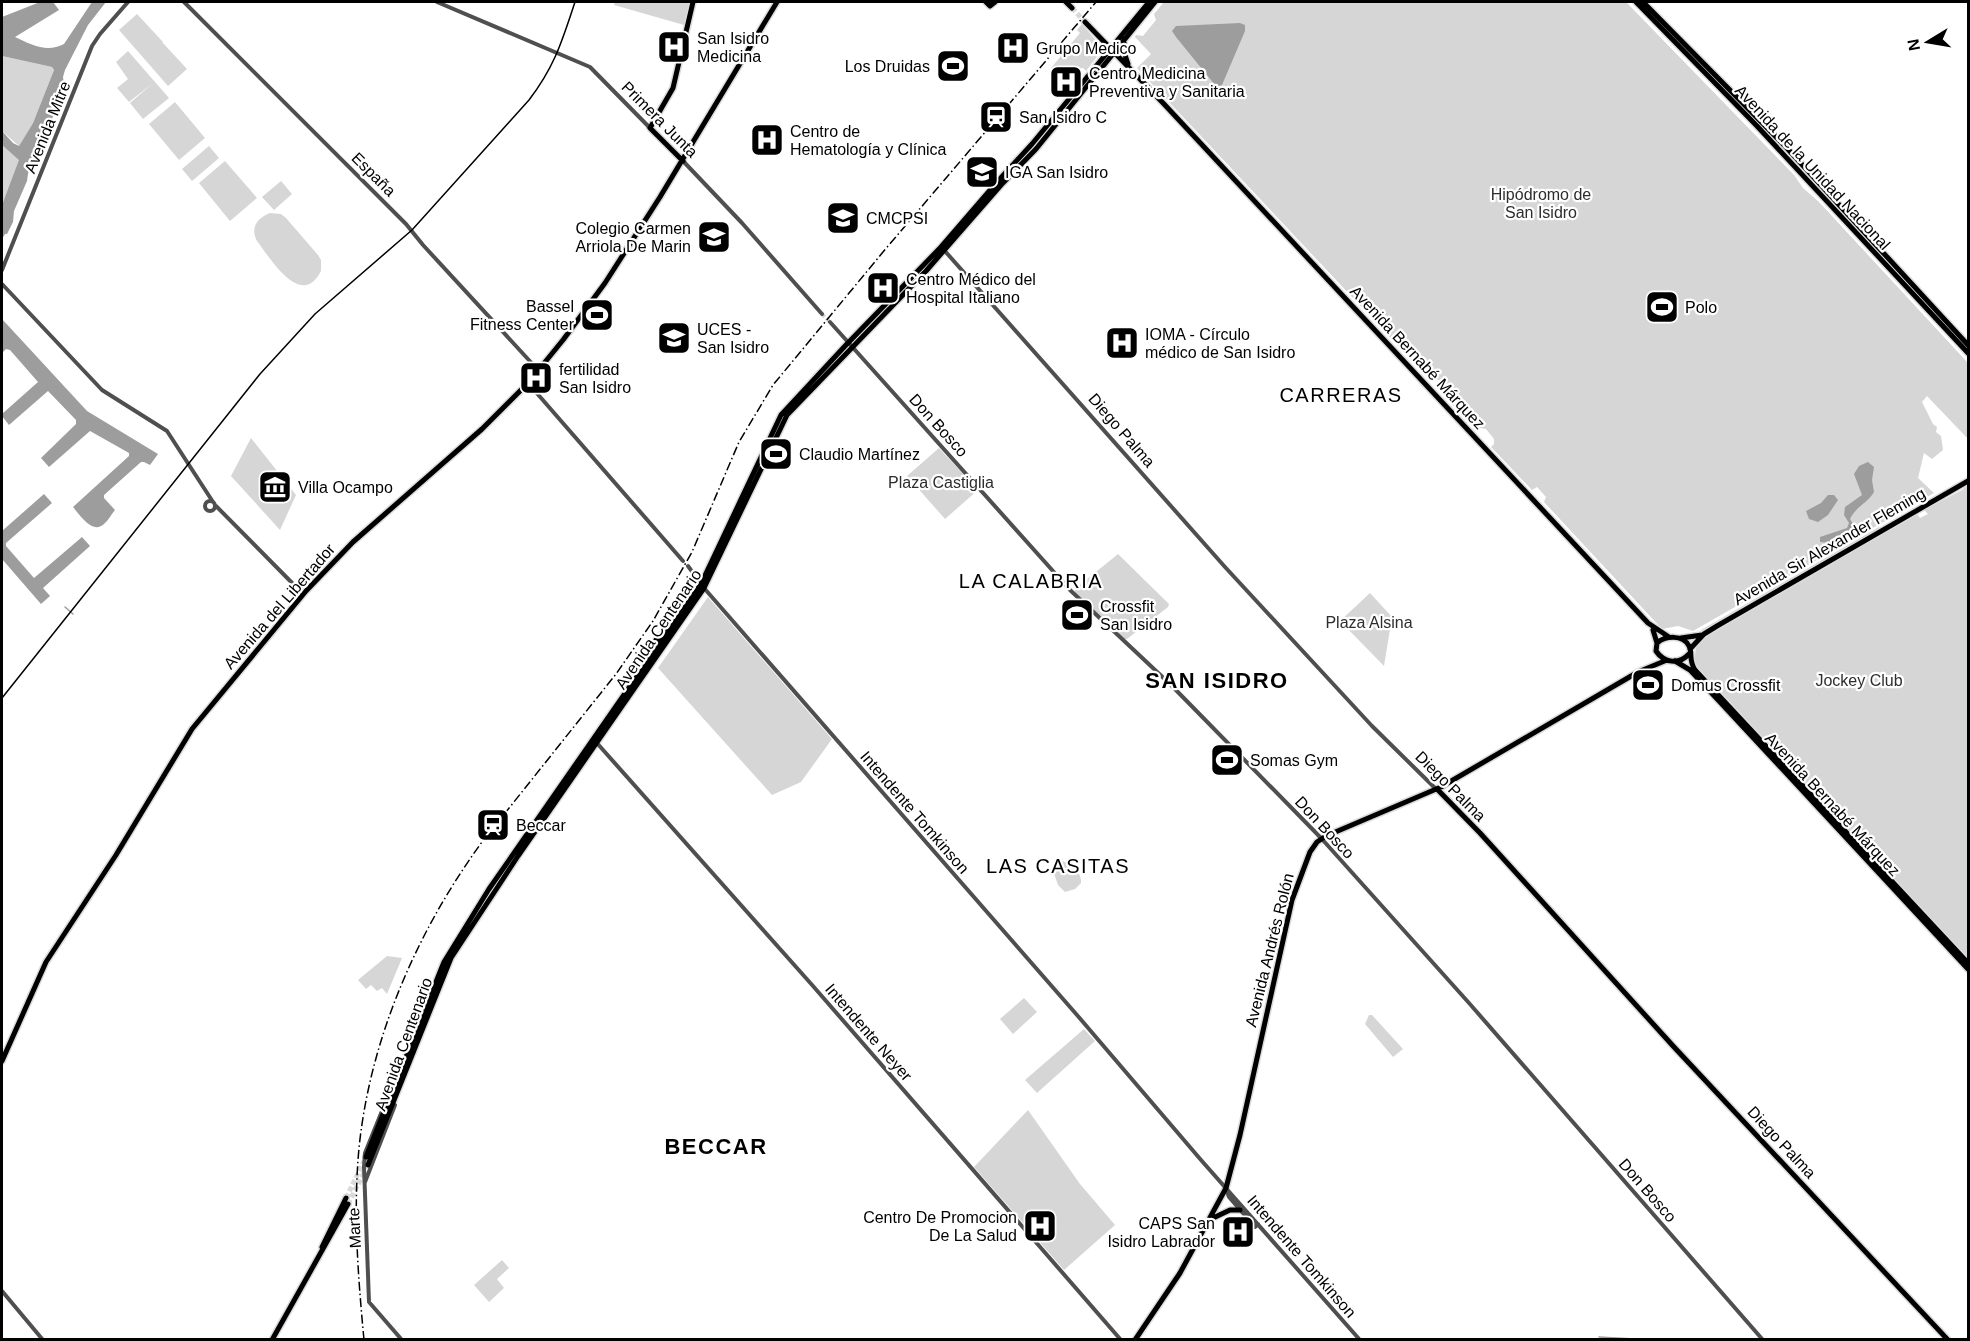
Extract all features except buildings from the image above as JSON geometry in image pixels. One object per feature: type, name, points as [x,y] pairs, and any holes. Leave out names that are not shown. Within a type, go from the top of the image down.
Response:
[{"type":"main road","points":[[650,128],[673,88],[693,2]]},
{"type":"main road","name":"Avenida del Libertador","points":[[2,1061],[46,962],[135,826],[192,729],[303,594],[353,542],[482,429],[528,383],[574,327],[603,286],[682,160],[777,2]]},
{"type":"main road","points":[[1066,2],[1072,8]]},
{"type":"main road","points":[[1111,50],[1149,2]]},
{"type":"main road","points":[[1111,50],[1125,38],[1155,2]]},
{"type":"main road","name":"Avenida de la Unidad Nacional","points":[[1636,2],[1765,135],[1968,353]]},
{"type":"main road","name":"Avenida de la Unidad Nacional","points":[[1642,2],[1785,146],[1968,345]]},
{"type":"main road","points":[[1085,22],[1111,50]]},
{"type":"main road","points":[[1125,38],[1124,52],[1128,64]]},
{"type":"main road","name":"Avenida Bernabé Márquez","points":[[1111,50],[1118,53],[1164,104]]},
{"type":"main road","name":"Avenida Bernabé Márquez","points":[[1111,50],[1653,628],[1669,637]]},
{"type":"main road","name":"Avenida Centenario","points":[[399,1083],[452,958],[492,894],[595,741],[703,586],[782,415],[850,344],[918,279],[1111,50]]},
{"type":"main road","name":"Primera Junta","points":[[650,128],[682,160]]},
{"type":"main road","name":"Avenida Sir Alexander Fleming","points":[[1680,639],[1704,634],[1945,495],[1959,490],[1968,481]]},
{"type":"main road","name":"Avenida Centenario","points":[[658,650],[654,643],[660,635],[669,630],[703,586]]},
{"type":"main road","name":"Avenida Bernabé Márquez","points":[[1653,628],[1658,643]]},
{"type":"main road","name":"Avenida Sir Alexander Fleming","points":[[1690,652],[1704,634]]},
{"type":"main road","points":[[1321,838],[1437,789],[1646,668],[1667,660],[1686,659],[1690,652],[1686,642],[1669,637],[1663,639],[1658,643],[1657,652],[1646,668]]},
{"type":"main road","points":[[1657,652],[1667,660]]},
{"type":"main road","name":"Avenida Bernabé Márquez","points":[[1690,652],[1695,670],[1968,963]]},
{"type":"main road","name":"Avenida Bernabé Márquez","points":[[1675,661],[1690,670],[1968,969]]},
{"type":"main road","name":"Diego Palma","points":[[1437,789],[1948,1340]]},
{"type":"main road","name":"Avenida Andrés Rolón","points":[[1135,1340],[1180,1273],[1226,1188],[1240,1135],[1292,900],[1310,852],[1321,838]]},
{"type":"main road","points":[[366,1155],[399,1083]]},
{"type":"main road","points":[[367,1167],[399,1083]]},
{"type":"main road","points":[[272,1340],[347,1201]]},
{"type":"main road","points":[[1210,1220],[1230,1210],[1240,1210]]},
{"type":"street","name":"Avenida Mitre","points":[[2,270],[92,46],[99,34],[128,2]]},
{"type":"street","name":"España","points":[[184,2],[406,224],[538,370]]},
{"type":"street","name":"Primera Junta","points":[[437,2],[591,67],[650,128]]},
{"type":"street","name":"Primera Junta","points":[[682,160],[740,221],[822,314]]},
{"type":"street","name":"Diego Palma","points":[[943,248],[1231,574],[1372,726],[1437,789]]},
{"type":"street","points":[[2,284],[102,390],[166,431],[209,493],[212,503],[303,594]]},
{"type":"street","points":[[830,322],[850,344]]},
{"type":"street","name":"Don Bosco","points":[[850,344],[1070,590],[1171,685],[1321,838],[1468,1002],[1763,1340]]},
{"type":"street","points":[[528,383],[682,559]]},
{"type":"street","points":[[688,566],[703,586]]},
{"type":"street","name":"Intendente Tomkinson","points":[[703,586],[1257,1226],[1360,1340]]},
{"type":"street","name":"Intendente Neyer","points":[[595,741],[813,986],[1121,1340]]},
{"type":"street","points":[[366,1155],[367,1167]]},
{"type":"street","name":"Marte","points":[[367,1167],[364,1185],[369,1302],[402,1340]]},
{"type":"street","name":"Intendente Tomkinson","points":[[1226,1188],[1229,1197],[1257,1226]]},
{"type":"street","points":[[2,1291],[43,1340]]},
{"type":"green space","points":[[615,2],[691,2],[684,25],[614,5]]},
{"type":"green space","name":"Hipódromo de San Isidro","points":[[1164,2],[1626,2],[1794,175],[1803,188],[1819,202],[1968,363],[1968,439],[1927,396],[1922,402],[1933,424],[1937,427],[1936,432],[1941,436],[1943,450],[1932,459],[1924,453],[1918,478],[1934,493],[1693,631],[1678,626],[1662,629],[1544,502],[1546,497],[1537,487],[1532,490],[1491,447],[1494,439],[1486,429],[1480,428],[1476,431],[1443,394],[1446,388],[1434,376],[1429,379],[1137,68],[1151,54],[1135,37],[1136,35],[1143,36],[1156,20],[1154,14]]},
{"type":"green space","points":[[137,14],[187,69],[168,86],[119,30]]},
{"type":"green space","points":[[1082,24],[1103,49],[1086,71],[1083,68],[1074,69],[1064,83],[1051,68],[1080,33],[1077,30]]},
{"type":"green space","points":[[128,51],[169,98],[143,119],[130,103],[153,83],[129,102],[117,88],[128,79],[116,62]]},
{"type":"green space","points":[[2,56],[52,67],[54,70],[33,123],[19,146],[2,131]]},
{"type":"green space","points":[[175,102],[205,138],[179,160],[149,124]]},
{"type":"green space","points":[[2,145],[20,160],[2,205]]},
{"type":"green space","points":[[209,146],[219,158],[192,181],[182,169]]},
{"type":"green space","points":[[225,161],[257,198],[230,221],[199,183]]},
{"type":"green space","points":[[281,181],[292,194],[274,210],[262,197]]},
{"type":"green space","points":[[270,213],[281,214],[286,218],[318,255],[321,260],[321,271],[313,282],[304,285],[295,283],[286,277],[257,241],[254,232],[256,224]]},
{"type":"green space","name":"Villa Ocampo","points":[[251,438],[296,495],[280,530],[231,476]]},
{"type":"green space","name":"Plaza Castiglia","points":[[939,448],[978,490],[945,519],[907,476]]},
{"type":"green space","name":"Jockey Club","points":[[1968,484],[1968,961],[1694,663],[1696,647],[1701,639],[1917,514],[1920,518],[1928,514],[1924,510],[1962,490]]},
{"type":"green space","points":[[1879,527],[1880,529],[1718,621],[1702,633],[1701,630]]},
{"type":"green space","points":[[1118,554],[1169,604],[1127,639],[1124,639],[1075,592],[1075,589]]},
{"type":"green space","name":"Plaza Alsina","points":[[1370,593],[1392,617],[1384,666],[1340,621]]},
{"type":"green space","points":[[708,597],[832,739],[801,782],[772,795],[658,668]]},
{"type":"green space","points":[[1059,860],[1071,865],[1080,875],[1081,883],[1075,889],[1065,892],[1058,885],[1052,868]]},
{"type":"green space","points":[[387,956],[402,958],[387,994],[382,988],[377,991],[371,985],[366,989],[358,980]]},
{"type":"green space","points":[[1024,998],[1037,1012],[1013,1034],[1000,1019]]},
{"type":"green space","points":[[1369,1015],[1372,1015],[1403,1049],[1393,1057],[1365,1024]]},
{"type":"green space","points":[[1084,1029],[1095,1041],[1037,1093],[1025,1080]]},
{"type":"green space","points":[[1028,1110],[1080,1184],[1115,1225],[1064,1270],[974,1167]]},
{"type":"green space","points":[[502,1260],[509,1268],[497,1279],[504,1288],[489,1302],[474,1285]]},
{"type":"shaded area","points":[[40,2],[53,2],[59,10],[15,37],[33,45],[52,48],[64,44],[92,2],[106,2],[88,25],[65,70],[64,85],[39,156],[29,167],[27,181],[14,211],[13,222],[2,239],[2,205],[19,160],[2,145],[2,131],[19,146],[33,123],[54,70],[52,67],[2,56],[2,17]]},
{"type":"shaded area","points":[[1240,23],[1245,25],[1245,31],[1222,85],[1219,86],[1215,85],[1172,31],[1176,26]]},
{"type":"shaded area","points":[[2,319],[87,411],[158,454],[150,465],[141,462],[104,495],[115,510],[101,526],[89,524],[73,507],[129,456],[129,453],[90,431],[49,467],[41,458],[76,424],[76,420],[48,391],[9,425],[2,414],[38,382],[10,350],[6,349],[2,353]]},
{"type":"shaded area","points":[[1868,462],[1874,467],[1872,480],[1874,492],[1850,519],[1855,527],[1853,531],[1841,540],[1820,542],[1820,537],[1847,528],[1849,523],[1844,515],[1845,507],[1862,495],[1854,474],[1859,466]]},
{"type":"shaded area","points":[[44,494],[52,503],[6,543],[6,546],[34,578],[82,537],[90,546],[43,588],[50,596],[41,604],[2,559],[2,531]]},
{"type":"shaded area","points":[[1828,495],[1834,495],[1838,500],[1828,515],[1818,522],[1809,519],[1806,511],[1821,503]]},
{"type":"waterway","points":[[65,607],[73,614]]},
{"type":"waterway","points":[[1599,1337],[1652,1340]]},
{"type":"tunnel","points":[[1072,8],[1085,22]]},
{"type":"tunnel","points":[[822,314],[830,322]]},
{"type":"tunnel","points":[[346,1198],[364,1161]]},
{"type":"tunnel","points":[[348,1204],[365,1171]]},
{"type":"tram line","points":[[2,698],[260,374],[315,314],[412,230],[529,100],[552,64],[575,2]]},
{"type":"railway","points":[[364,1340],[358,1268],[356,1196],[359,1148],[365,1107],[374,1067],[400,988],[437,912],[482,842],[616,674],[653,621],[692,552],[739,442],[773,385],[1096,2]]},
{"type":"place","name":"San Isidro Medicina","points":[[674,47]]},
{"type":"place","name":"Grupo Medico","points":[[1013,48]]},
{"type":"place","name":"Los Druidas","points":[[953,66]]},
{"type":"place","name":"Centro Medicina Preventiva y Sanitaria","points":[[1066,82]]},
{"type":"place","name":"San Isidro C","points":[[996,117]]},
{"type":"place","name":"Centro de Hematología y Clínica","points":[[767,140]]},
{"type":"place","name":"IGA San Isidro","points":[[982,172]]},
{"type":"place","name":"CMCPSI","points":[[843,218]]},
{"type":"place","name":"Colegio Carmen Arriola De Marin","points":[[714,237]]},
{"type":"place","name":"Centro Médico del Hospital Italiano","points":[[883,288]]},
{"type":"place","name":"Polo","points":[[1662,307]]},
{"type":"place","name":"Bassel Fitness Center","points":[[597,315]]},
{"type":"place","name":"UCES - San Isidro","points":[[674,338]]},
{"type":"place","name":"IOMA - Círculo médico de San Isidro","points":[[1122,343]]},
{"type":"place","name":"fertilidad San Isidro","points":[[536,378]]},
{"type":"place","name":"Claudio Martínez","points":[[776,454]]},
{"type":"place","name":"Villa Ocampo","points":[[275,487]]},
{"type":"place","name":"Crossfit San Isidro","points":[[1077,615]]},
{"type":"place","name":"Domus Crossfit","points":[[1648,685]]},
{"type":"place","name":"Somas Gym","points":[[1227,760]]},
{"type":"place","name":"Beccar","points":[[493,825]]},
{"type":"place","name":"Centro De Promocion De La Salud","points":[[1040,1226]]},
{"type":"place","name":"CAPS San Isidro Labrador","points":[[1238,1232]]},
{"type":"district","name":"CARRERAS","points":[[1341,395]]},
{"type":"district","name":"LA CALABRIA","points":[[1031,581]]},
{"type":"district","name":"SAN ISIDRO","points":[[1217,680]]},
{"type":"district","name":"LAS CASITAS","points":[[1058,866]]},
{"type":"district","name":"BECCAR","points":[[716,1146]]}]
